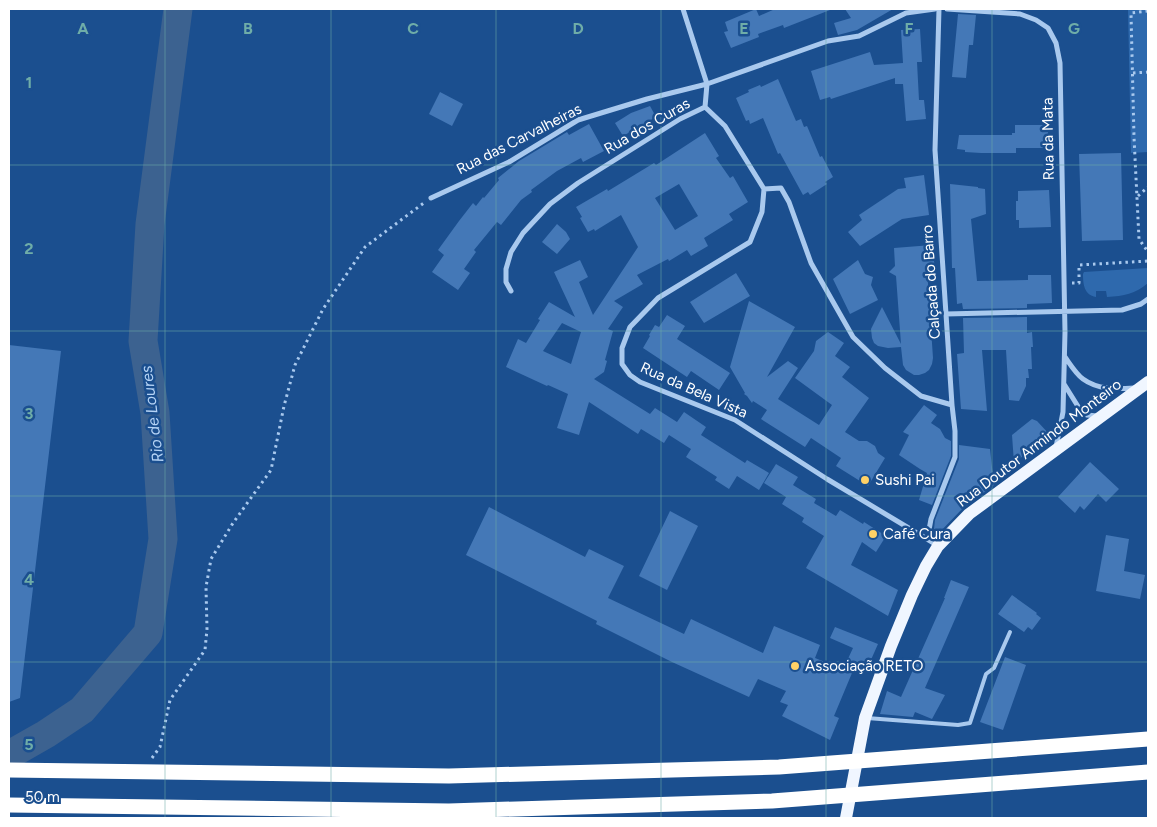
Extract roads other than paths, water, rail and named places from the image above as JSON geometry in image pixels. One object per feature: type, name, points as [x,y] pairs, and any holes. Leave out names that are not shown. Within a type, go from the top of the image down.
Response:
[{"type":"highway","points":[[9,770],[468,775],[778,767],[1148,740]]},
{"type":"highway","points":[[9,804],[449,811],[772,801],[1148,772]]},
{"type":"main road","name":"Rua Doutor Armindo Monteiro","points":[[846,818],[865,718],[912,595],[938,546],[969,514],[1144,385]]},
{"type":"street","points":[[683,9],[707,84],[705,107]]},
{"type":"street","name":"Rua das Carvalheiras","points":[[431,198],[509,162],[578,120],[647,99],[707,84],[828,41],[859,36],[906,13],[935,9]]},
{"type":"street","name":"Calçada do Barro","points":[[938,546],[929,530],[931,519],[955,457],[955,432],[934,150],[939,9]]},
{"type":"street","name":"Rua da Mata","points":[[947,9],[1020,14],[1036,20],[1048,28],[1056,43],[1060,63],[1064,311],[1063,412],[1056,451]]},
{"type":"street","name":"Rua dos Curas","points":[[512,291],[506,282],[506,269],[511,252],[523,233],[550,204],[578,183],[680,119],[705,107],[725,126],[764,189]]},
{"type":"street","points":[[764,189],[781,188],[789,202],[811,263],[853,337],[885,368],[921,396],[952,405]]},
{"type":"street","name":"Rua da Bela Vista","points":[[764,189],[762,212],[750,242],[658,298],[630,327],[622,348],[622,364],[630,375],[640,382],[735,420],[827,479],[938,546]]},
{"type":"street","points":[[946,314],[1122,310],[1141,304],[1148,299]]},
{"type":"street","points":[[1064,357],[1082,378],[1099,387],[1118,389],[1144,385]]},
{"type":"street","points":[[1064,383],[1079,408],[1087,415],[1101,417]]},
{"type":"lane","points":[[865,718],[958,725],[970,723],[986,674],[994,668],[1010,632]]},
{"type":"waterway","name":"Rio de Loures","points":[[9,755],[46,734],[82,710],[148,633],[163,539],[155,413],[143,341],[150,224],[178,9]]},
{"type":"place","name":"Sushi Pai","points":[[865,480]]},
{"type":"place","name":"Café Cura","points":[[873,534]]},
{"type":"place","name":"Associação RETO","points":[[795,666]]}]
